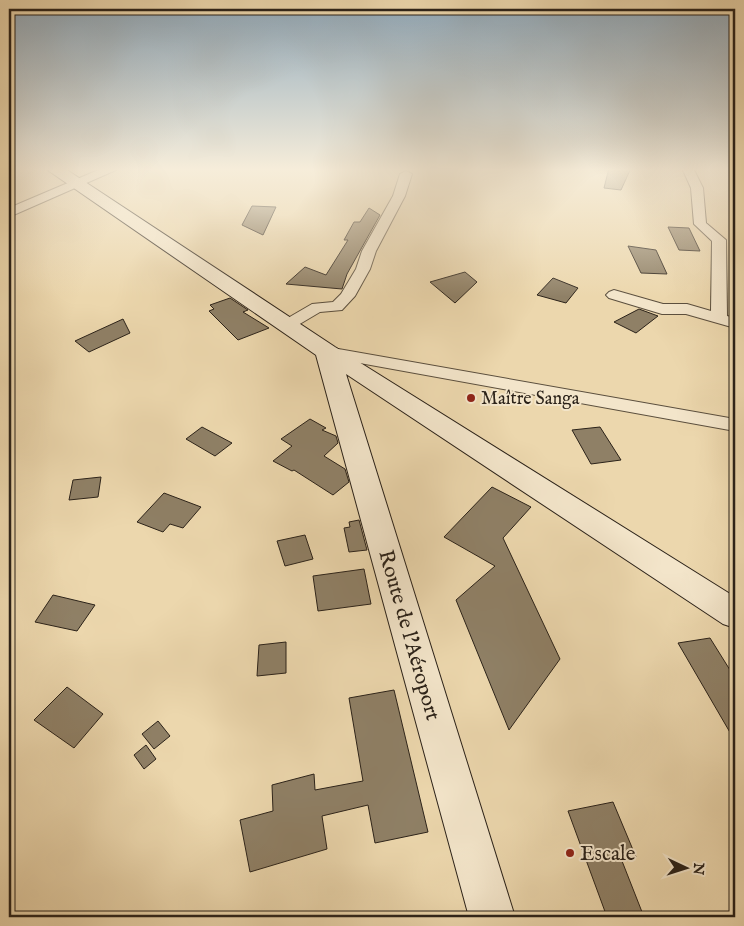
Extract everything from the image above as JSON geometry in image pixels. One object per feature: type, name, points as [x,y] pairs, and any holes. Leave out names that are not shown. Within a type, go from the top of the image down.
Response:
[{"type":"main road","points":[[118,211],[287,326],[735,614]]},
{"type":"main road","name":"Route de l'Aéroport","points":[[327,352],[492,917]]},
{"type":"street","points":[[287,326],[318,307],[337,307],[347,296],[363,269],[370,251],[391,211]]},
{"type":"street","points":[[699,211],[700,224],[719,240],[719,319]]},
{"type":"street","points":[[614,296],[662,309],[687,309],[735,323]]},
{"type":"street","points":[[327,352],[735,425]]},
{"type":"building","points":[[249,211],[274,211],[263,235],[242,225]]},
{"type":"building","points":[[367,211],[374,211],[380,215],[347,274],[342,289],[286,284],[305,267],[326,275],[348,240],[344,240],[354,222],[360,222]]},
{"type":"building","points":[[668,227],[689,228],[700,251],[679,250]]},
{"type":"building","points":[[628,246],[656,250],[667,274],[641,273]]},
{"type":"building","points":[[465,272],[477,282],[455,303],[430,282]]},
{"type":"building","points":[[553,278],[578,288],[566,303],[537,295]]},
{"type":"building","points":[[230,298],[248,310],[243,312],[269,328],[238,340],[209,311],[214,309],[210,305]]},
{"type":"building","points":[[639,309],[658,316],[636,333],[614,322]]},
{"type":"building","points":[[123,319],[130,333],[89,352],[75,341]]},
{"type":"building","points":[[310,419],[326,428],[322,430],[336,436],[338,443],[324,456],[345,469],[349,482],[333,495],[294,470],[292,471],[273,461],[292,446],[281,439]]},
{"type":"building","points":[[202,427],[232,443],[215,456],[186,439]]},
{"type":"building","points":[[600,427],[621,460],[591,464],[572,430]]},
{"type":"building","points":[[101,477],[98,497],[69,500],[73,480]]},
{"type":"building","points":[[492,487],[531,507],[503,538],[560,659],[509,730],[456,600],[495,566],[444,537]]},
{"type":"building","points":[[164,493],[201,507],[183,528],[170,524],[163,532],[137,522]]},
{"type":"building","points":[[359,520],[367,550],[349,552],[344,528],[350,527],[349,522]]},
{"type":"building","points":[[305,535],[313,559],[285,566],[277,541]]},
{"type":"building","points":[[364,569],[371,604],[318,611],[313,576]]},
{"type":"building","points":[[53,595],[95,605],[77,631],[35,622]]},
{"type":"building","points":[[710,638],[735,678],[735,741],[678,643]]},
{"type":"building","points":[[286,642],[286,673],[257,676],[259,645]]},
{"type":"building","points":[[67,687],[103,714],[74,748],[34,720]]},
{"type":"building","points":[[394,690],[428,832],[375,843],[368,805],[322,816],[327,849],[250,872],[240,820],[273,811],[272,785],[314,774],[315,790],[363,781],[349,698]]},
{"type":"building","points":[[158,721],[170,736],[154,749],[142,734]]},
{"type":"building","points":[[146,745],[156,759],[144,769],[134,755]]},
{"type":"building","points":[[613,802],[636,857],[622,861],[644,917],[607,917],[568,811]]},
{"type":"place","name":"Maître Sanga","points":[[471,398]]},
{"type":"place","name":"Escale","points":[[570,853]]}]
